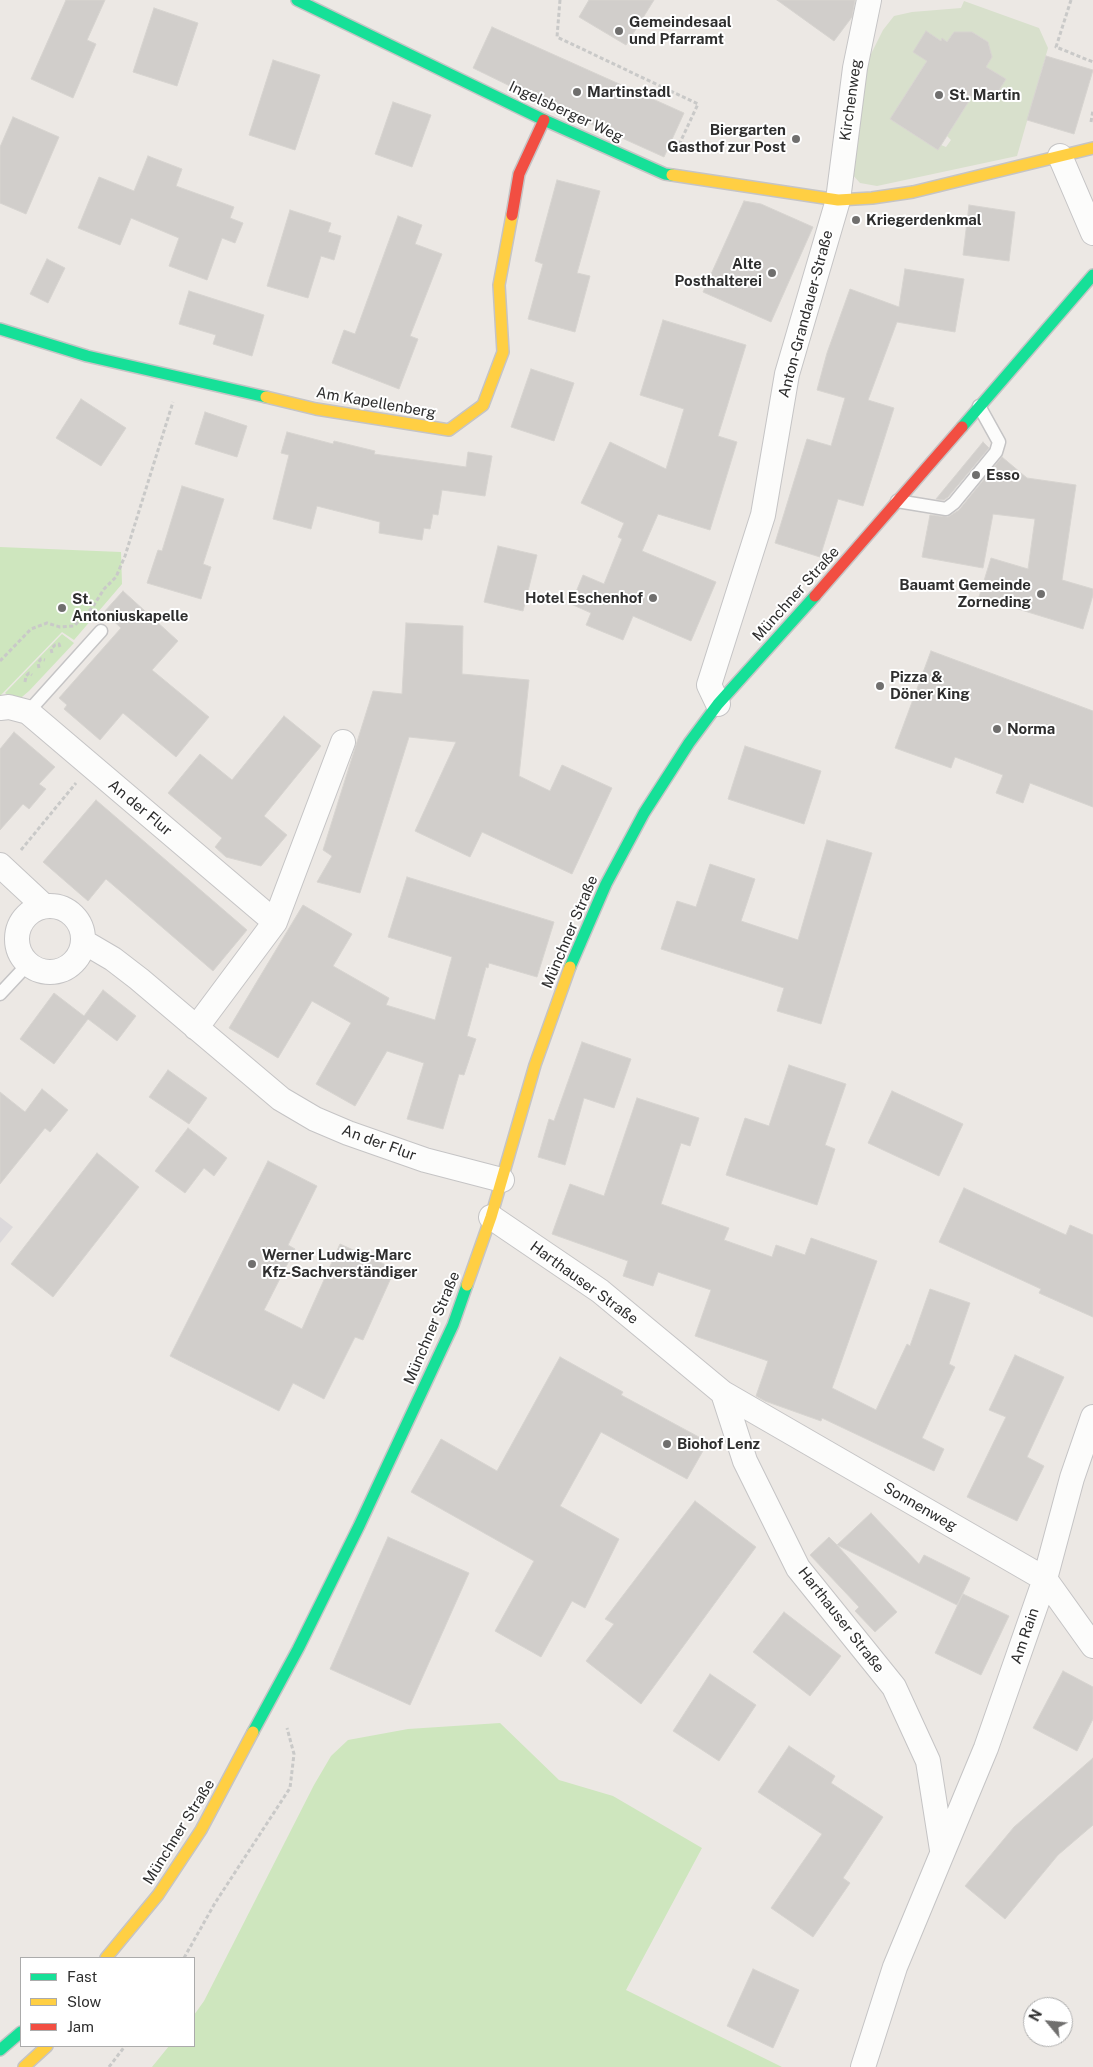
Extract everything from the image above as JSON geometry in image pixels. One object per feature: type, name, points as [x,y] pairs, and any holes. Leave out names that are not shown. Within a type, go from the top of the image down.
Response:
[{"type":"street","name":"Ingelsberger Weg","points":[[297,0],[544,120],[665,174],[838,200]]},
{"type":"street","name":"Kirchenweg","points":[[838,200],[855,68],[869,0]]},
{"type":"street","name":"Am Kapellenberg","points":[[0,329],[87,356],[316,409],[449,430],[484,405],[503,352],[499,284],[519,174],[544,120]]},
{"type":"street","points":[[838,200],[872,198],[913,192],[1093,148]]},
{"type":"street","points":[[1060,156],[1093,233]]},
{"type":"street","name":"Anton-Grandauer-Straße","points":[[718,704],[709,685],[763,515],[787,374],[838,200]]},
{"type":"street","name":"Münchner Straße","points":[[107,1957],[148,1908],[180,1864],[225,1788],[359,1526],[453,1325],[491,1217],[535,1065],[570,967],[590,918],[624,848],[644,813],[689,743],[718,704],[1093,275]]},
{"type":"street","points":[[0,708],[8,707],[28,712]]},
{"type":"street","name":"An der Flur","points":[[28,712],[275,922]]},
{"type":"street","points":[[196,1028],[275,922],[344,742]]},
{"type":"street","points":[[3,867],[44,906]]},
{"type":"street","points":[[54,905],[64,908],[80,922],[84,942],[82,952],[68,968],[58,972],[47,972],[37,970],[28,964],[20,954],[17,942],[18,930],[23,919],[33,910],[54,905]]},
{"type":"street","name":"An der Flur","points":[[84,942],[113,959],[281,1099],[315,1119],[348,1133],[425,1160],[502,1180]]},
{"type":"street","name":"Harthauser Straße","points":[[491,1217],[600,1291],[723,1393],[745,1461],[798,1568],[894,1687],[928,1761],[942,1850]]},
{"type":"street","name":"Sonnenweg","points":[[723,1393],[1045,1579],[1093,1646]]},
{"type":"street","name":"Am Rain","points":[[942,1850],[986,1748],[1045,1579],[1072,1478],[1093,1417]]},
{"type":"street","points":[[864,2067],[895,1967],[942,1850]]},
{"type":"street","points":[[0,2050],[20,2033]]},
{"type":"street","points":[[24,2067],[45,2047]]},
{"type":"street","points":[[50,2060],[53,2047]]},
{"type":"lane","points":[[725,182],[731,169]]},
{"type":"lane","points":[[897,500],[946,509],[954,503],[996,452],[999,442],[979,406]]},
{"type":"lane","points":[[28,712],[101,631]]},
{"type":"lane","points":[[0,994],[28,964]]},
{"type":"path","points":[[560,0],[556,37],[698,104],[665,174]]},
{"type":"path","points":[[1071,0],[1056,47],[1093,62]]},
{"type":"path","points":[[0,661],[32,629],[47,623],[60,627],[74,626],[92,608],[104,589],[116,577],[125,556],[180,378]]},
{"type":"path","points":[[52,653],[51,649],[55,645],[58,644],[61,649]]},
{"type":"path","points":[[39,668],[38,663],[41,659],[45,660]]},
{"type":"path","points":[[26,682],[26,676],[29,673],[32,675]]},
{"type":"path","points":[[3,867],[90,765]]},
{"type":"path","points":[[185,1957],[215,1903],[290,1788],[294,1754],[288,1729],[265,1713]]},
{"type":"path","points":[[109,2067],[124,2047]]},
{"type":"shaded area","points":[[0,1217],[13,1227],[0,1243]]},
{"type":"green space","points":[[964,1],[1039,28],[1048,48],[1017,156],[877,186],[860,183],[851,173],[867,62],[883,30],[894,16],[912,12],[961,8]],"holes":[[[926,32],[941,41],[942,39],[947,42],[954,32],[972,32],[988,42],[992,57],[986,67],[1006,79],[993,100],[976,90],[947,136],[951,140],[946,147],[941,145],[938,150],[890,119],[927,61]]]},
{"type":"green space","points":[[0,547],[121,552],[122,584],[74,640],[62,632],[0,696]]},
{"type":"green space","points":[[62,634],[74,643],[29,691],[16,702],[5,693]]},
{"type":"green space","points":[[500,1723],[559,1780],[613,1796],[702,1848],[626,1990],[782,2067],[152,2067],[168,2047],[195,2047],[195,2014],[204,2001],[314,1785],[331,1756],[348,1740],[408,1729]]},
{"type":"building","points":[[66,0],[105,0],[87,40],[96,44],[73,98],[31,79]]},
{"type":"building","name":"Gemeindesaal und Pfarramt","points":[[589,0],[654,0],[626,45],[579,17]]},
{"type":"building","points":[[777,0],[855,0],[852,17],[834,41]]},
{"type":"building","points":[[154,8],[198,23],[177,86],[133,72]]},
{"type":"building","name":"Martinstadl","points":[[492,27],[684,113],[664,157],[473,68]]},
{"type":"building","name":"St. Martin","points":[[926,31],[941,41],[942,38],[947,42],[954,32],[972,32],[988,42],[992,57],[986,67],[1006,79],[993,100],[976,90],[938,150],[890,119],[927,61],[913,52]]},
{"type":"building","points":[[1046,56],[1093,70],[1074,134],[1027,120]]},
{"type":"building","points":[[273,60],[320,75],[295,150],[249,135]]},
{"type":"building","points":[[393,102],[431,115],[412,167],[375,154]]},
{"type":"building","points":[[13,117],[59,137],[26,214],[0,203],[0,147]]},
{"type":"building","points":[[148,156],[182,169],[176,186],[234,207],[230,218],[243,223],[235,243],[222,238],[207,280],[169,266],[179,238],[131,218],[120,245],[78,228],[99,177],[134,191]]},
{"type":"building","points":[[557,180],[600,191],[577,273],[590,276],[575,332],[528,319],[543,264],[535,261]]},
{"type":"building","points":[[744,201],[761,204],[813,227],[771,322],[703,292]]},
{"type":"building","points":[[969,205],[1015,212],[1009,261],[963,255]]},
{"type":"building","points":[[290,210],[331,223],[328,232],[341,236],[334,260],[321,256],[308,298],[267,286]]},
{"type":"building","points":[[398,216],[422,225],[415,244],[442,254],[410,336],[418,339],[399,389],[332,363],[344,330],[355,334]]},
{"type":"building","points":[[47,259],[65,268],[48,303],[30,294]]},
{"type":"building","points":[[905,269],[964,279],[955,332],[897,322],[868,400],[894,408],[863,506],[838,499],[820,557],[775,543],[807,439],[831,446],[845,398],[817,390],[827,353],[850,289],[899,307]]},
{"type":"building","points":[[189,291],[264,315],[252,356],[213,344],[216,335],[179,324]]},
{"type":"building","points":[[663,320],[746,345],[718,436],[737,442],[710,530],[658,514],[642,551],[716,582],[691,641],[633,616],[623,640],[586,625],[591,613],[571,604],[583,575],[604,584],[622,539],[618,537],[624,523],[581,503],[610,442],[666,469],[684,409],[640,395]]},
{"type":"building","points":[[531,369],[574,383],[554,441],[511,427]]},
{"type":"building","points":[[81,399],[126,428],[101,466],[56,438]]},
{"type":"building","points":[[205,412],[247,426],[237,457],[195,444]]},
{"type":"building","points":[[287,432],[333,444],[334,441],[375,451],[374,454],[466,467],[468,452],[492,456],[485,496],[442,490],[438,515],[433,514],[430,529],[424,528],[422,540],[379,533],[380,522],[317,506],[311,529],[273,519],[289,455],[281,453]]},
{"type":"building","points":[[983,442],[989,448],[948,497],[944,500],[936,499]]},
{"type":"building","points":[[1002,457],[1027,478],[1076,485],[1062,580],[1093,589],[1083,629],[979,597],[991,558],[1028,569],[1035,519],[993,514],[983,568],[922,557],[930,515],[948,517],[959,510]]},
{"type":"building","points":[[182,486],[224,499],[203,564],[211,567],[201,599],[147,583],[158,550],[162,551]]},
{"type":"building","points":[[498,546],[537,555],[523,611],[484,602]]},
{"type":"building","points":[[123,591],[178,641],[152,670],[209,717],[176,757],[123,713],[100,740],[64,709],[67,705],[59,698],[121,628],[104,612]]},
{"type":"building","points":[[406,623],[463,626],[462,674],[529,680],[519,776],[550,791],[562,765],[612,788],[572,874],[482,832],[470,857],[415,831],[456,742],[409,737],[360,893],[317,882],[332,856],[323,850],[373,691],[402,694]]},
{"type":"building","name":"Norma","points":[[931,651],[1093,711],[1093,807],[1030,783],[1023,803],[996,793],[1003,775],[955,757],[951,768],[895,748]]},
{"type":"building","points":[[284,716],[321,746],[264,816],[287,835],[261,866],[226,857],[215,847],[222,838],[168,793],[200,754],[232,780]]},
{"type":"building","points":[[14,732],[55,767],[39,784],[46,789],[29,809],[23,804],[0,830],[0,749]]},
{"type":"building","points":[[745,746],[821,771],[804,824],[728,799]]},
{"type":"building","points":[[96,800],[247,930],[213,971],[106,879],[88,901],[43,862]]},
{"type":"building","points":[[827,840],[872,853],[821,1024],[777,1011],[784,988],[661,949],[677,901],[696,907],[710,864],[755,879],[741,921],[798,940]]},
{"type":"building","points":[[407,877],[554,922],[537,977],[489,963],[488,968],[486,967],[467,1036],[476,1039],[464,1075],[459,1074],[443,1129],[407,1119],[424,1063],[387,1051],[355,1106],[316,1084],[351,1023],[312,1001],[278,1058],[229,1028],[303,905],[352,934],[333,966],[389,998],[386,1005],[435,1020],[452,957],[388,937]]},
{"type":"building","points":[[103,990],[136,1016],[117,1041],[88,1019],[54,1064],[20,1039],[54,993],[84,1016]]},
{"type":"building","points":[[582,1042],[631,1059],[614,1108],[584,1098],[565,1165],[538,1157],[549,1119],[554,1121]]},
{"type":"building","points":[[789,1065],[846,1084],[825,1145],[835,1149],[817,1205],[726,1175],[745,1118],[769,1126]]},
{"type":"building","points":[[168,1070],[207,1098],[189,1124],[149,1097]]},
{"type":"building","points":[[42,1089],[68,1110],[50,1132],[45,1128],[0,1184],[0,1092],[25,1112]]},
{"type":"building","points":[[892,1091],[963,1124],[939,1176],[868,1143]]},
{"type":"building","points":[[637,1098],[699,1118],[690,1146],[681,1143],[661,1204],[729,1228],[724,1240],[772,1257],[776,1245],[805,1255],[811,1238],[877,1261],[832,1388],[876,1410],[907,1344],[910,1346],[930,1289],[970,1303],[949,1364],[955,1367],[922,1438],[944,1449],[934,1471],[822,1418],[821,1421],[756,1396],[768,1361],[695,1336],[711,1290],[658,1272],[653,1286],[623,1276],[628,1261],[552,1234],[570,1184],[604,1196]]},
{"type":"building","points":[[188,1128],[227,1158],[214,1176],[204,1168],[185,1193],[155,1171]]},
{"type":"building","points":[[97,1153],[139,1187],[53,1297],[11,1264]]},
{"type":"building","points":[[268,1161],[317,1186],[288,1245],[295,1249],[264,1310],[302,1329],[340,1244],[395,1269],[363,1340],[355,1337],[324,1399],[293,1383],[279,1411],[170,1356]]},
{"type":"building","points":[[964,1188],[1066,1235],[1070,1225],[1093,1235],[1093,1317],[1039,1293],[1041,1289],[939,1242]]},
{"type":"building","points":[[1015,1355],[1064,1377],[1027,1457],[1044,1466],[1017,1521],[967,1497],[1006,1417],[989,1410]]},
{"type":"building","points":[[560,1357],[623,1392],[621,1395],[708,1442],[687,1479],[601,1432],[560,1506],[619,1539],[585,1608],[572,1601],[541,1657],[495,1631],[534,1561],[411,1492],[441,1439],[497,1471]]},
{"type":"building","points":[[695,1501],[756,1547],[641,1704],[586,1661],[614,1624],[605,1619]]},
{"type":"building","points":[[871,1513],[919,1564],[924,1555],[970,1578],[957,1605],[837,1545]]},
{"type":"building","points":[[388,1537],[469,1573],[410,1705],[330,1669]]},
{"type":"building","points":[[829,1537],[897,1612],[875,1632],[855,1611],[859,1607],[810,1555]]},
{"type":"building","points":[[963,1594],[1009,1616],[981,1675],[935,1653]]},
{"type":"building","points":[[784,1612],[841,1656],[810,1696],[753,1652]]},
{"type":"building","points":[[1063,1671],[1093,1687],[1093,1719],[1077,1751],[1033,1728]]},
{"type":"building","points":[[710,1674],[756,1705],[719,1761],[673,1731]]},
{"type":"building","points":[[789,1746],[835,1776],[831,1783],[883,1817],[843,1878],[850,1883],[813,1937],[771,1908],[822,1834],[758,1792]]},
{"type":"building","points":[[1093,1758],[1093,1825],[1058,1855],[1005,1919],[965,1886],[1014,1827]]},
{"type":"building","points":[[753,1969],[799,1990],[773,2048],[727,2026]]},
{"type":"traffic: fast","points":[[297,0],[544,120],[665,174],[672,175]]},
{"type":"traffic: fast","points":[[962,427],[1093,275]]},
{"type":"traffic: fast","points":[[0,329],[87,356],[266,397]]},
{"type":"traffic: fast","points":[[570,967],[606,884],[644,813],[689,743],[718,704],[815,596]]},
{"type":"traffic: fast","points":[[253,1732],[298,1649],[359,1526],[453,1325],[467,1285]]},
{"type":"traffic: fast","points":[[0,2050],[20,2033]]},
{"type":"traffic: slow","points":[[672,175],[838,200],[872,198],[913,192],[1093,148]]},
{"type":"traffic: slow","points":[[266,397],[316,409],[449,430],[483,405],[503,352],[499,285],[512,215]]},
{"type":"traffic: slow","points":[[467,1285],[491,1217],[535,1065],[570,967]]},
{"type":"traffic: slow","points":[[107,1957],[158,1895],[201,1830],[253,1732]]},
{"type":"traffic: slow","points":[[24,2067],[46,2047]]},
{"type":"traffic: jam","points":[[512,215],[519,174],[544,120]]},
{"type":"traffic: jam","points":[[815,596],[962,427]]},
{"type":"place","name":"Gemeindesaal und Pfarramt","points":[[619,31]]},
{"type":"place","name":"Martinstadl","points":[[577,92]]},
{"type":"place","name":"St. Martin","points":[[939,95]]},
{"type":"place","name":"Biergarten Gasthof zur Post","points":[[796,139]]},
{"type":"place","name":"Kriegerdenkmal","points":[[856,220]]},
{"type":"place","name":"Alte Posthalterei","points":[[772,273]]},
{"type":"place","name":"Esso","points":[[976,475]]},
{"type":"place","name":"Bauamt Gemeinde Zorneding","points":[[1041,594]]},
{"type":"place","name":"Hotel Eschenhof","points":[[653,598]]},
{"type":"place","name":"St. Antoniuskapelle","points":[[62,608]]},
{"type":"place","name":"Pizza & Döner King","points":[[880,686]]},
{"type":"place","name":"Norma","points":[[997,729]]},
{"type":"place","name":"Werner Ludwig-Marc Kfz-Sachverständiger","points":[[252,1264]]},
{"type":"place","name":"Biohof Lenz","points":[[667,1444]]}]
